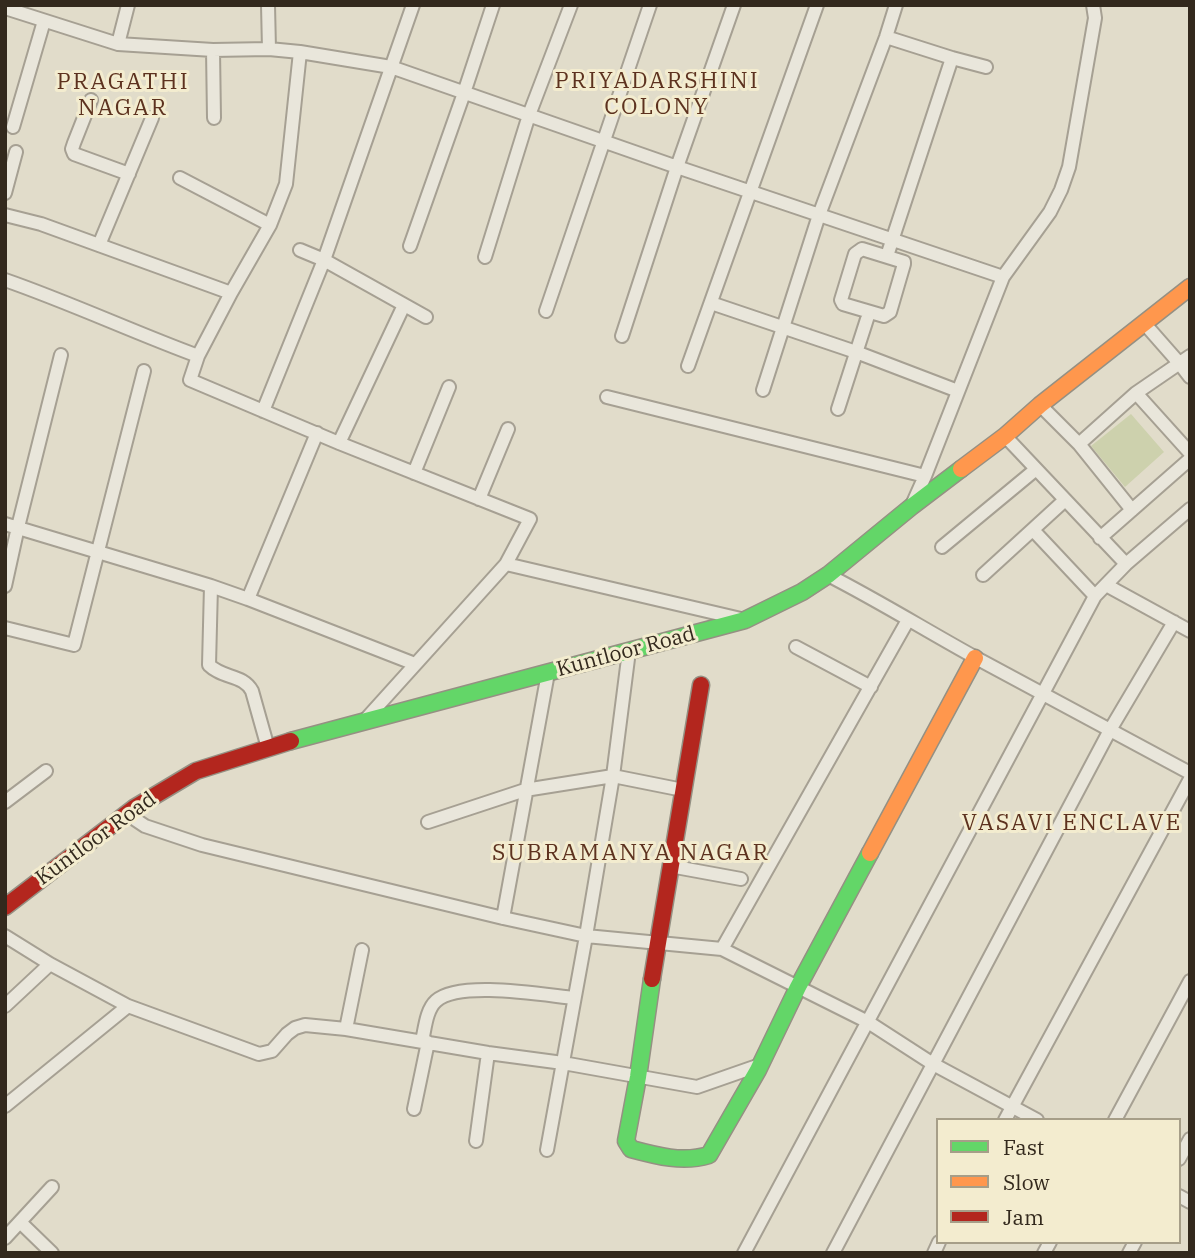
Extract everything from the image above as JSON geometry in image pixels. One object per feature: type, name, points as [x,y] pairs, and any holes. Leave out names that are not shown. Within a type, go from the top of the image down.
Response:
[{"type":"street","points":[[118,44],[128,5]]},
{"type":"street","points":[[268,5],[269,49]]},
{"type":"street","points":[[263,411],[324,260],[413,5]]},
{"type":"street","points":[[410,246],[493,5]]},
{"type":"street","points":[[485,257],[529,115],[571,5]]},
{"type":"street","points":[[546,311],[650,5]]},
{"type":"street","points":[[622,336],[734,5]]},
{"type":"street","points":[[688,366],[817,5]]},
{"type":"street","points":[[763,390],[820,215],[896,5]]},
{"type":"street","points":[[911,507],[1003,276],[1051,212],[1061,190],[1069,167],[1095,18],[1093,5]]},
{"type":"street","points":[[5,8],[118,44],[213,50],[269,49],[391,67],[677,167],[1003,276]]},
{"type":"street","points":[[13,127],[44,21]]},
{"type":"street","points":[[886,37],[986,66]]},
{"type":"street","points":[[213,50],[214,118]]},
{"type":"street","points":[[300,52],[286,184],[270,225],[198,356],[190,380],[530,519],[506,564],[364,722]]},
{"type":"street","points":[[887,256],[952,58]]},
{"type":"street","points":[[91,100],[72,149],[74,154],[129,174]]},
{"type":"street","points":[[99,245],[152,118]]},
{"type":"street","points":[[5,193],[16,152]]},
{"type":"street","points":[[180,178],[270,225]]},
{"type":"street","points":[[5,215],[41,224],[232,293]]},
{"type":"street","points":[[300,250],[324,260],[426,317]]},
{"type":"street","points":[[858,250],[887,256],[904,262],[890,312],[884,316],[843,304],[841,296],[858,250]]},
{"type":"street","points":[[5,280],[198,356]]},
{"type":"street","name":"Kuntloor Road","points":[[5,907],[127,814],[196,771],[316,733],[746,620],[802,592],[828,575],[1190,287]]},
{"type":"street","points":[[711,303],[856,352],[958,391]]},
{"type":"street","points":[[339,443],[404,305]]},
{"type":"street","points":[[838,408],[867,319]]},
{"type":"street","points":[[1144,323],[1185,360],[1190,377]]},
{"type":"street","points":[[5,586],[12,526],[61,355]]},
{"type":"street","points":[[1079,444],[1136,393],[1185,360]]},
{"type":"street","points":[[5,628],[74,645],[144,371]]},
{"type":"street","points":[[414,472],[449,387]]},
{"type":"street","points":[[1136,393],[1190,453]]},
{"type":"street","points":[[607,397],[925,476]]},
{"type":"street","points":[[1041,405],[1079,444],[1132,510]]},
{"type":"street","points":[[479,499],[508,429]]},
{"type":"street","points":[[248,599],[317,433]]},
{"type":"street","points":[[1004,436],[1126,564]]},
{"type":"street","points":[[1100,538],[1190,459]]},
{"type":"street","points":[[942,547],[1035,470]]},
{"type":"street","points":[[983,575],[1065,500]]},
{"type":"street","points":[[744,1253],[1095,596],[1126,564],[1190,509]]},
{"type":"street","points":[[12,526],[211,586],[415,664]]},
{"type":"street","points":[[1033,530],[1095,596]]},
{"type":"street","points":[[506,564],[746,620]]},
{"type":"street","points":[[828,575],[872,597],[975,658],[1190,773]]},
{"type":"street","points":[[1106,585],[1190,631]]},
{"type":"street","points":[[211,586],[209,665],[218,673],[242,680],[249,685],[268,748]]},
{"type":"street","points":[[722,949],[908,620]]},
{"type":"street","points":[[833,1253],[1110,730],[1174,622]]},
{"type":"street","points":[[796,647],[871,687]]},
{"type":"street","points":[[547,1150],[613,776],[629,651]]},
{"type":"street","points":[[701,685],[626,1141],[631,1149],[684,1160],[697,1160],[709,1155],[760,1065],[798,987],[975,658]]},
{"type":"street","points":[[503,918],[548,673]]},
{"type":"street","points":[[5,802],[46,771]]},
{"type":"street","points":[[428,822],[525,790],[613,776],[683,790]]},
{"type":"street","points":[[1006,1118],[1190,779]]},
{"type":"street","points":[[127,814],[145,826],[202,845],[503,918],[586,936],[722,949],[868,1022],[933,1064],[1033,1118]]},
{"type":"street","points":[[670,866],[741,879]]},
{"type":"street","points":[[5,936],[128,1006],[259,1054],[272,1051],[295,1028],[305,1026],[346,1029],[697,1087],[760,1065]]},
{"type":"street","points":[[346,1029],[362,950]]},
{"type":"street","points":[[5,1006],[50,964]]},
{"type":"street","points":[[1116,1118],[1190,981]]},
{"type":"street","points":[[414,1109],[429,1010],[436,1001],[461,991],[492,990],[574,999]]},
{"type":"street","points":[[5,1106],[128,1006]]},
{"type":"street","points":[[476,1141],[488,1053]]},
{"type":"street","points":[[1181,1155],[1190,1139]]},
{"type":"street","points":[[5,1238],[52,1187]]},
{"type":"street","points":[[20,1222],[52,1253]]},
{"type":"green space","points":[[1131,414],[1164,452],[1125,487],[1091,446]]},
{"type":"traffic: fast","points":[[291,741],[745,620],[802,592],[828,575],[961,469]]},
{"type":"traffic: fast","points":[[652,979],[626,1141],[631,1149],[660,1156],[690,1158],[709,1155],[758,1070],[798,987],[870,853]]},
{"type":"traffic: slow","points":[[961,469],[1190,287]]},
{"type":"traffic: slow","points":[[870,853],[975,658]]},
{"type":"traffic: jam","points":[[652,979],[701,685]]},
{"type":"traffic: jam","points":[[5,907],[134,808],[196,771],[291,741]]},
{"type":"district","name":"PRIYADARSHINI COLONY","points":[[657,94]]},
{"type":"district","name":"PRAGATHI NAGAR","points":[[123,95]]},
{"type":"district","name":"VASAVI ENCLAVE","points":[[1072,823]]},
{"type":"district","name":"SUBRAMANYA NAGAR","points":[[631,853]]}]
